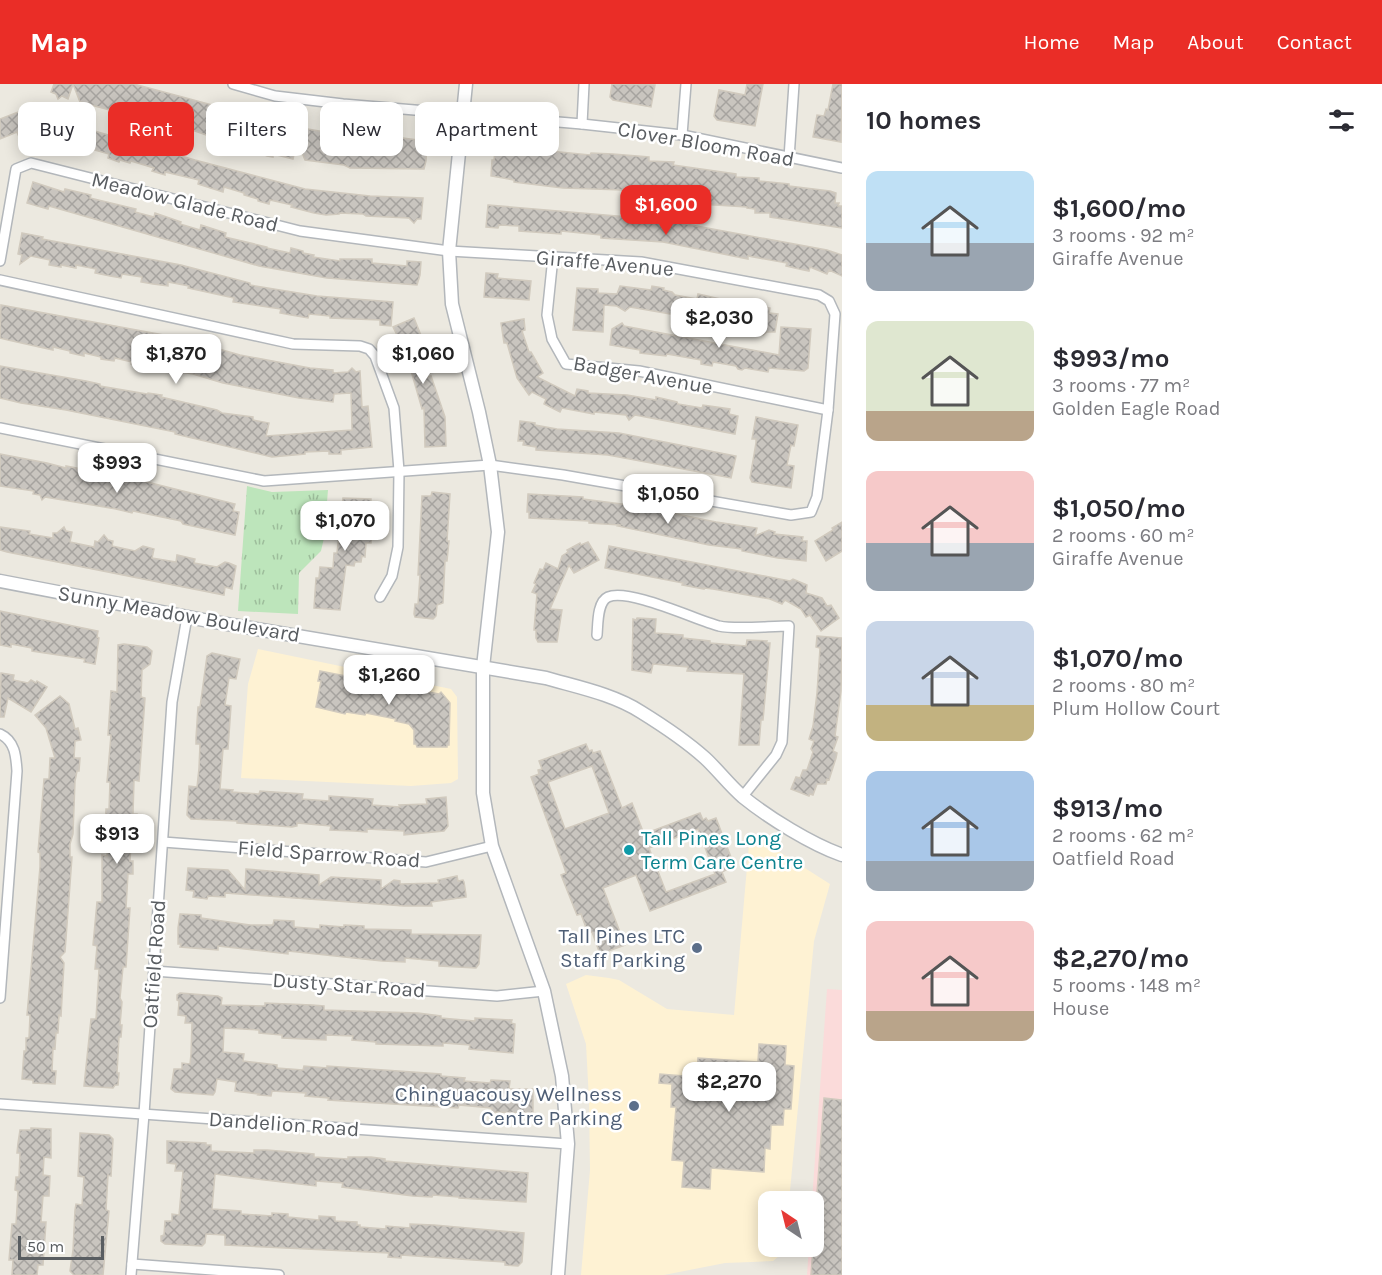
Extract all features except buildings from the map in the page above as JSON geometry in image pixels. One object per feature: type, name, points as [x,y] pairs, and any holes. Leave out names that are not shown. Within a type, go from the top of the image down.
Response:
[{"type":"street","name":"Clover Bloom Road","points":[[233,84],[275,96],[415,109]]},
{"type":"street","points":[[464,102],[466,84]]},
{"type":"street","points":[[582,124],[584,84]]},
{"type":"street","points":[[682,135],[686,84]]},
{"type":"street","points":[[789,158],[794,84]]},
{"type":"street","name":"Clover Bloom Road","points":[[559,122],[682,135],[842,168]]},
{"type":"street","points":[[458,156],[449,251],[452,304],[490,465],[498,532],[483,667],[483,793],[492,846],[544,991],[562,1076],[568,1144],[558,1275]]},
{"type":"street","name":"Meadow Glade Road","points":[[0,261],[16,169],[31,162],[300,231],[449,251]]},
{"type":"street","name":"Giraffe Avenue","points":[[449,251],[641,262],[819,295],[829,301],[836,314],[828,410],[817,497],[811,512],[790,515],[562,475],[490,465]]},
{"type":"street","name":"Badger Avenue","points":[[553,257],[547,315],[552,339],[566,364],[639,371],[828,410]]},
{"type":"street","points":[[0,280],[293,344],[369,348],[375,356],[394,408],[399,471],[398,547],[392,576],[380,597]]},
{"type":"street","points":[[0,428],[264,481],[490,465]]},
{"type":"street","name":"Sunny Meadow Boulevard","points":[[0,581],[187,617],[546,678],[599,693],[639,710],[704,757],[742,796],[829,851],[842,855]]},
{"type":"street","points":[[597,635],[600,605],[606,598],[616,595],[650,602],[722,626],[789,626],[782,742],[776,755],[742,796]]},
{"type":"street","name":"Oatfield Road","points":[[131,1275],[172,702],[187,617]]},
{"type":"street","points":[[0,734],[6,736],[16,751],[17,771],[0,998]]},
{"type":"street","name":"Field Sparrow Road","points":[[163,842],[426,862],[492,846]]},
{"type":"street","name":"Dusty Star Road","points":[[153,972],[497,996],[544,991]]},
{"type":"street","name":"Dandelion Road","points":[[0,1104],[568,1144]]},
{"type":"street","points":[[132,1264],[279,1275]]},
{"type":"shaded area","points":[[258,649],[451,689],[457,697],[458,779],[451,783],[411,786],[241,778],[248,684]]},
{"type":"shaded area","points":[[750,833],[830,884],[814,941],[790,1191],[758,1191],[758,1257],[778,1257],[773,1261],[725,1263],[664,1275],[581,1275],[590,1170],[589,1100],[586,1044],[566,984],[586,975],[609,978],[619,980],[667,1009],[734,1015]]},
{"type":"shaded area","points":[[827,989],[842,990],[842,1275],[807,1275],[808,1257],[824,1257],[824,1191],[813,1191]]},
{"type":"green space","points":[[247,486],[272,492],[328,490],[321,551],[299,573],[298,614],[238,611]]},
{"type":"place","name":"Tall Pines Long Term Care Centre","points":[[629,850]]},
{"type":"place","name":"Tall Pines LTC Staff Parking","points":[[697,948]]},
{"type":"place","name":"Chinguacousy Wellness Centre Parking","points":[[634,1106]]}]
